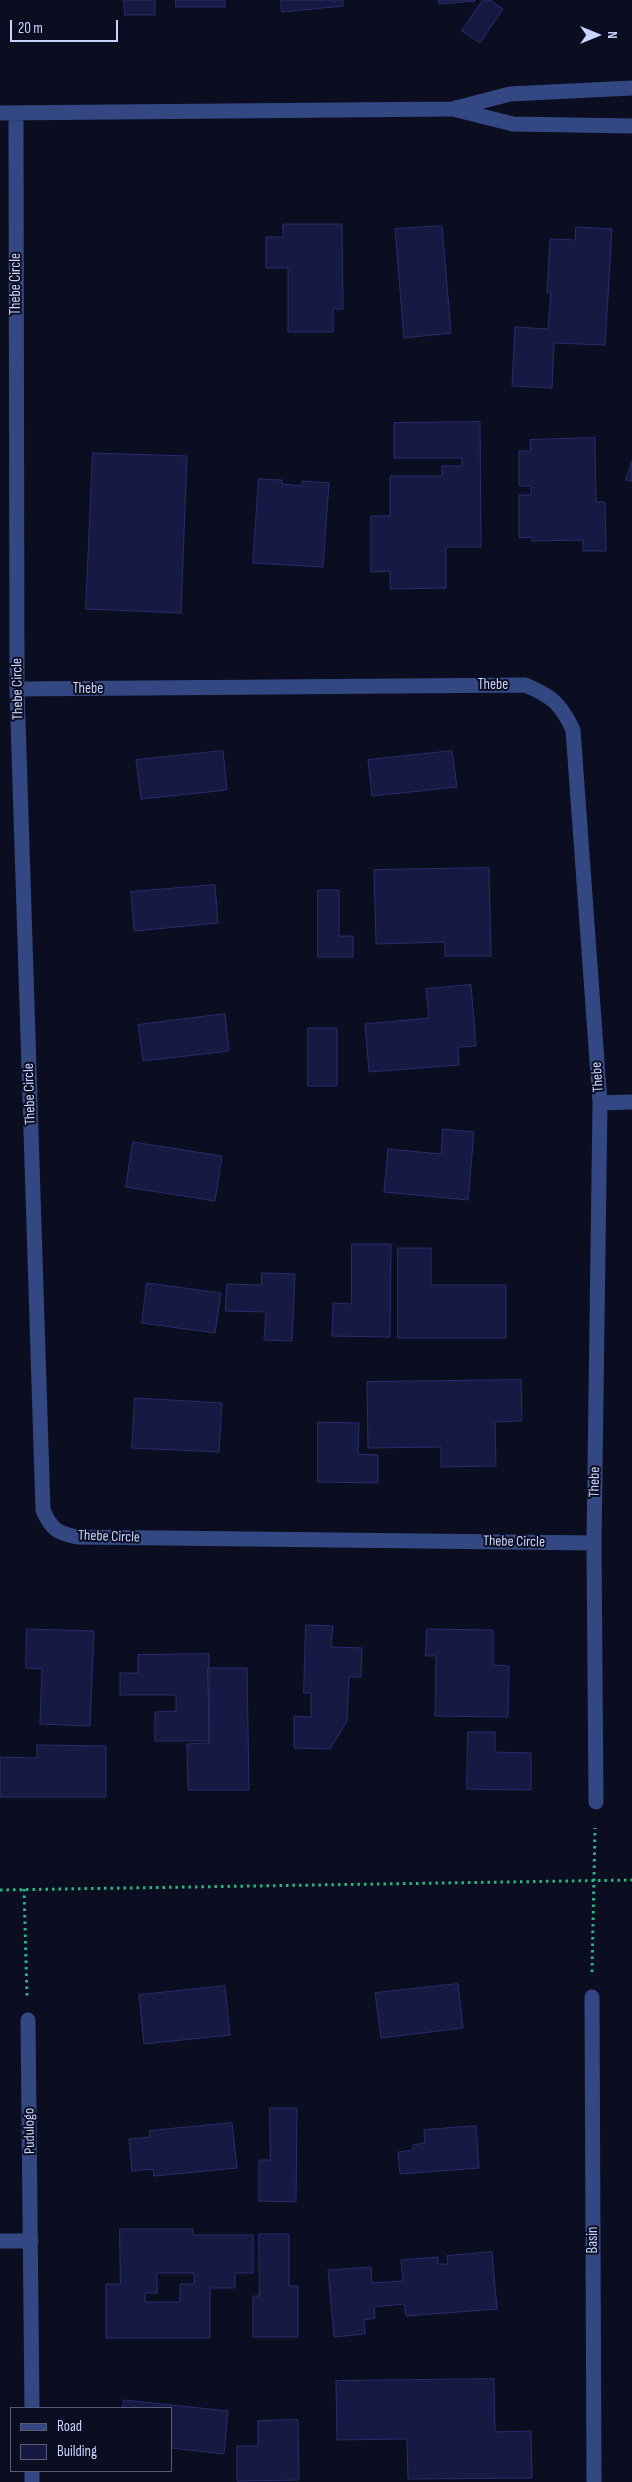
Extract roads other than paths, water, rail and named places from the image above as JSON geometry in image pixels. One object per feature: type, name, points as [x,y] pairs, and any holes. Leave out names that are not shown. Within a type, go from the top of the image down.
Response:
[{"type":"street","points":[[0,113],[452,109],[510,94],[632,88]]},
{"type":"street","points":[[452,109],[514,124],[632,126]]},
{"type":"street","name":"Thebe Circle","points":[[16,113],[17,689],[43,1510],[49,1525],[63,1534],[77,1537],[594,1543]]},
{"type":"street","name":"Thebe","points":[[17,689],[525,685],[547,694],[563,709],[573,730],[600,1103],[594,1543],[596,1802]]},
{"type":"street","name":"Thebe","points":[[600,1103],[632,1102]]},
{"type":"street","name":"Basin","points":[[592,1997],[594,2482]]},
{"type":"street","name":"Pudulogo","points":[[28,2020],[32,2241],[32,2407]]},
{"type":"street","points":[[0,2242],[32,2241]]}]
